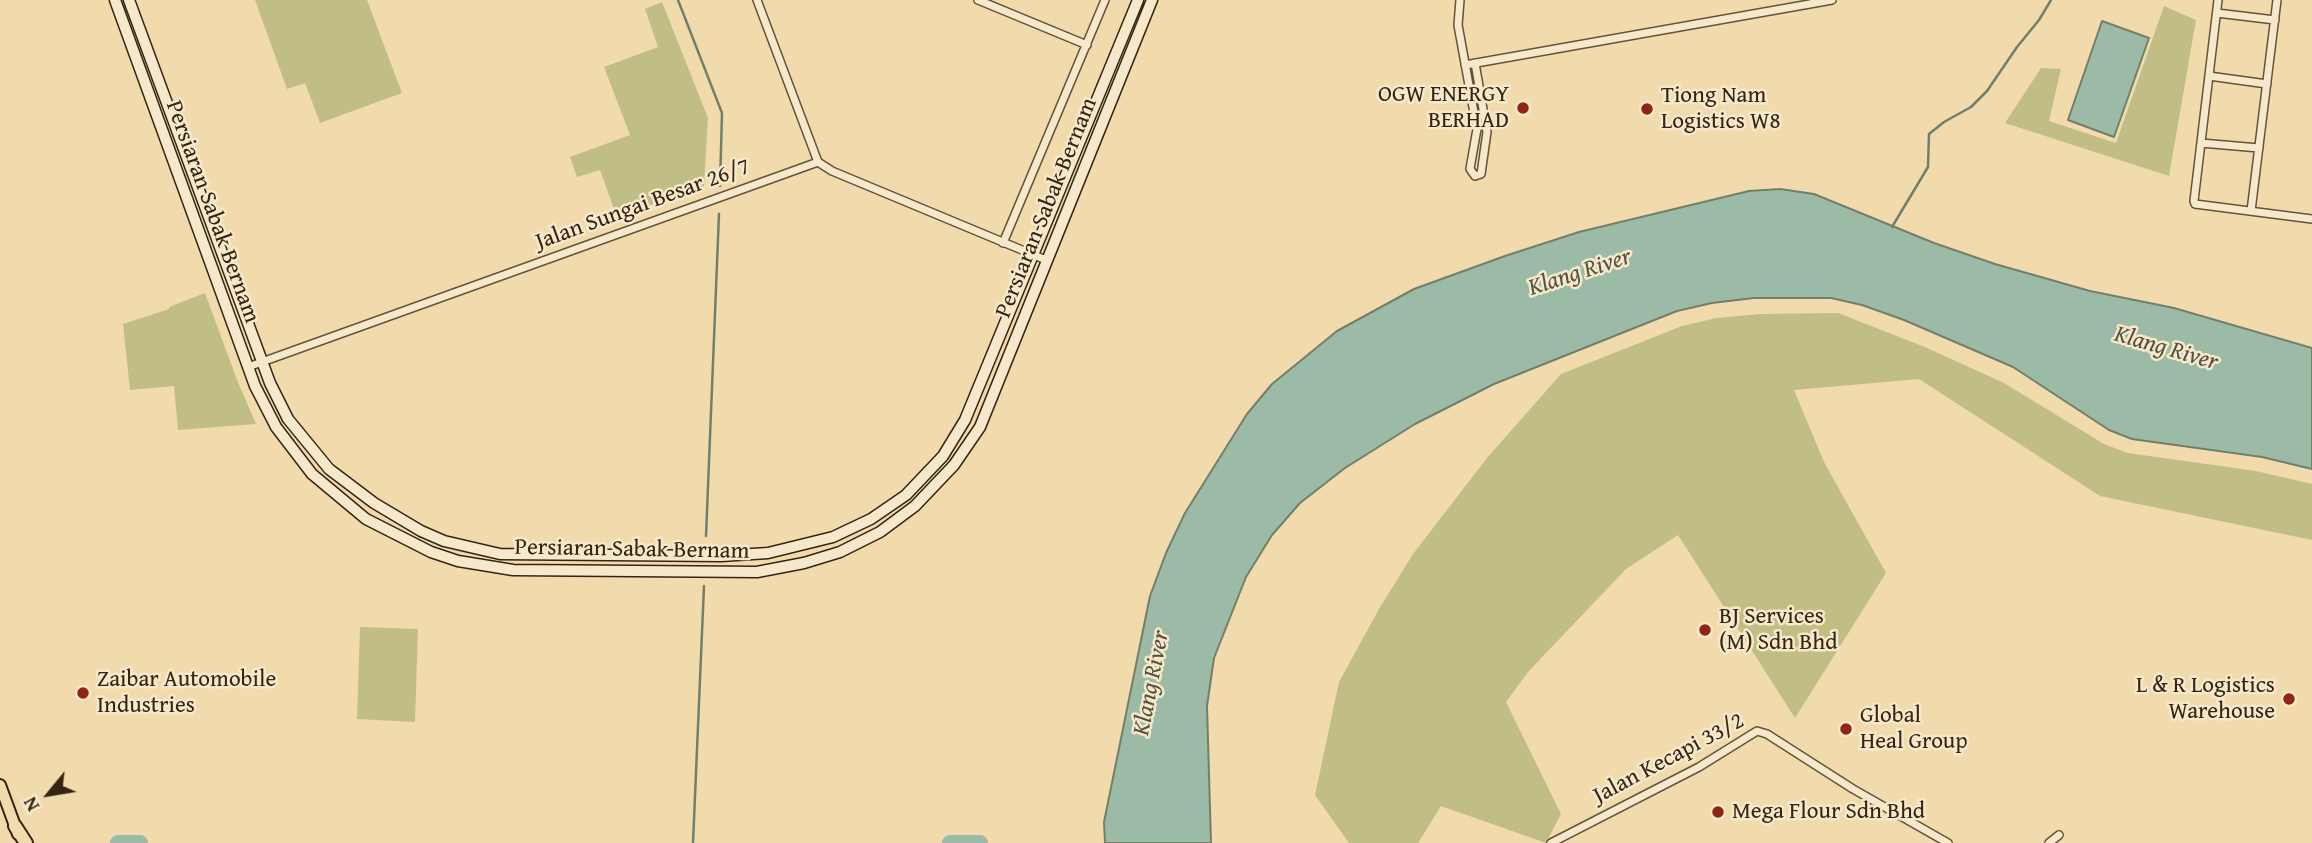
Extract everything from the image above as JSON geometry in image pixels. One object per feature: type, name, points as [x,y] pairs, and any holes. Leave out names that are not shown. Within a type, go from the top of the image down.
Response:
[{"type":"highway","points":[[15,826],[24,843]]},
{"type":"main road","points":[[0,785],[15,826]]},
{"type":"street","name":"Persiaran Sabak Bernam","points":[[115,0],[248,367],[276,427],[312,474],[366,519],[430,552],[449,558],[513,570],[757,572],[804,563],[840,552],[880,532],[915,506],[954,465],[980,427],[1152,0]]},
{"type":"street","name":"Persiaran Sabak Bernam","points":[[130,0],[262,362],[288,419],[329,469],[374,503],[421,531],[444,541],[500,554],[744,555],[789,550],[833,537],[871,519],[906,495],[943,456],[965,420],[1138,0]]},
{"type":"street","points":[[757,0],[818,162],[832,171],[1046,260]]},
{"type":"street","points":[[978,0],[1087,45]]},
{"type":"street","points":[[1003,243],[1105,0]]},
{"type":"street","points":[[1460,0],[1458,25],[1477,130],[1471,163],[1472,174],[1475,176],[1481,174],[1487,132],[1475,62]]},
{"type":"street","points":[[1465,65],[1832,0]]},
{"type":"street","points":[[2218,0],[2195,204],[2312,219]]},
{"type":"street","points":[[2251,211],[2277,0]]},
{"type":"street","points":[[2217,13],[2274,20]]},
{"type":"street","points":[[2209,76],[2267,84]]},
{"type":"street","points":[[2201,143],[2259,148]]},
{"type":"street","name":"Jalan Sungai Besar 26/7","points":[[248,367],[818,162]]},
{"type":"street","points":[[366,519],[374,503]]},
{"type":"street","name":"Jalan Kecapi 33/2","points":[[1551,843],[1699,767],[1757,731],[1767,734],[1853,789],[1948,843]]},
{"type":"street","points":[[2049,843],[2059,835]]},
{"type":"shaded area","points":[[255,0],[367,0],[402,93],[320,123],[305,83],[287,89]]},
{"type":"shaded area","points":[[662,2],[708,118],[704,186],[617,217],[600,170],[577,177],[570,157],[630,135],[604,67],[658,47],[645,9]]},
{"type":"shaded area","points":[[2164,6],[2196,20],[2169,176],[2005,123],[2041,68],[2061,69],[2049,121],[2116,143]]},
{"type":"shaded area","points":[[205,293],[256,424],[178,430],[174,386],[130,390],[123,324],[169,309]]},
{"type":"shaded area","points":[[1838,313],[1925,347],[2004,383],[2104,444],[2128,453],[2256,471],[2312,484],[2312,540],[2100,496],[1919,379],[1794,390],[1824,462],[1886,573],[1795,718],[1678,535],[1626,569],[1528,672],[1506,702],[1561,814],[1546,843],[1441,806],[1418,843],[1349,843],[1315,795],[1339,682],[1413,554],[1487,458],[1561,374],[1682,326],[1716,318],[1760,314]]},
{"type":"shaded area","points":[[360,627],[418,629],[415,722],[357,719]]},
{"type":"water","points":[[2102,21],[2149,38],[2114,137],[2068,120]]},
{"type":"water","name":"Klang River","points":[[1780,189],[1814,194],[1934,243],[1995,264],[2090,291],[2174,308],[2312,348],[2312,469],[2262,457],[2132,439],[2109,430],[2013,367],[1862,305],[1831,298],[1754,298],[1677,311],[1494,384],[1415,424],[1345,468],[1300,503],[1272,535],[1246,577],[1214,658],[1207,706],[1211,843],[1105,843],[1104,822],[1150,596],[1185,513],[1247,414],[1272,384],[1337,331],[1414,289],[1579,232],[1749,191]]},
{"type":"waterway","points":[[678,0],[722,113],[720,186]]},
{"type":"waterway","points":[[1892,227],[1928,167],[1929,134],[1971,107],[1987,91],[2051,0]]},
{"type":"waterway","points":[[706,536],[719,214]]},
{"type":"waterway","points":[[693,843],[704,586]]},
{"type":"waterway","points":[[118,843],[140,843]]},
{"type":"waterway","points":[[950,843],[980,843]]},
{"type":"place","name":"OGW ENERGY BERHAD","points":[[1523,108]]},
{"type":"place","name":"Tiong Nam Logistics W8","points":[[1647,109]]},
{"type":"place","name":"BJ Services (M) Sdn Bhd","points":[[1705,630]]},
{"type":"place","name":"Zaibar Automobile Industries","points":[[83,693]]},
{"type":"place","name":"L & R Logistics Warehouse","points":[[2289,699]]},
{"type":"place","name":"Global Heal Group","points":[[1846,729]]},
{"type":"place","name":"Mega Flour Sdn Bhd","points":[[1718,812]]}]
